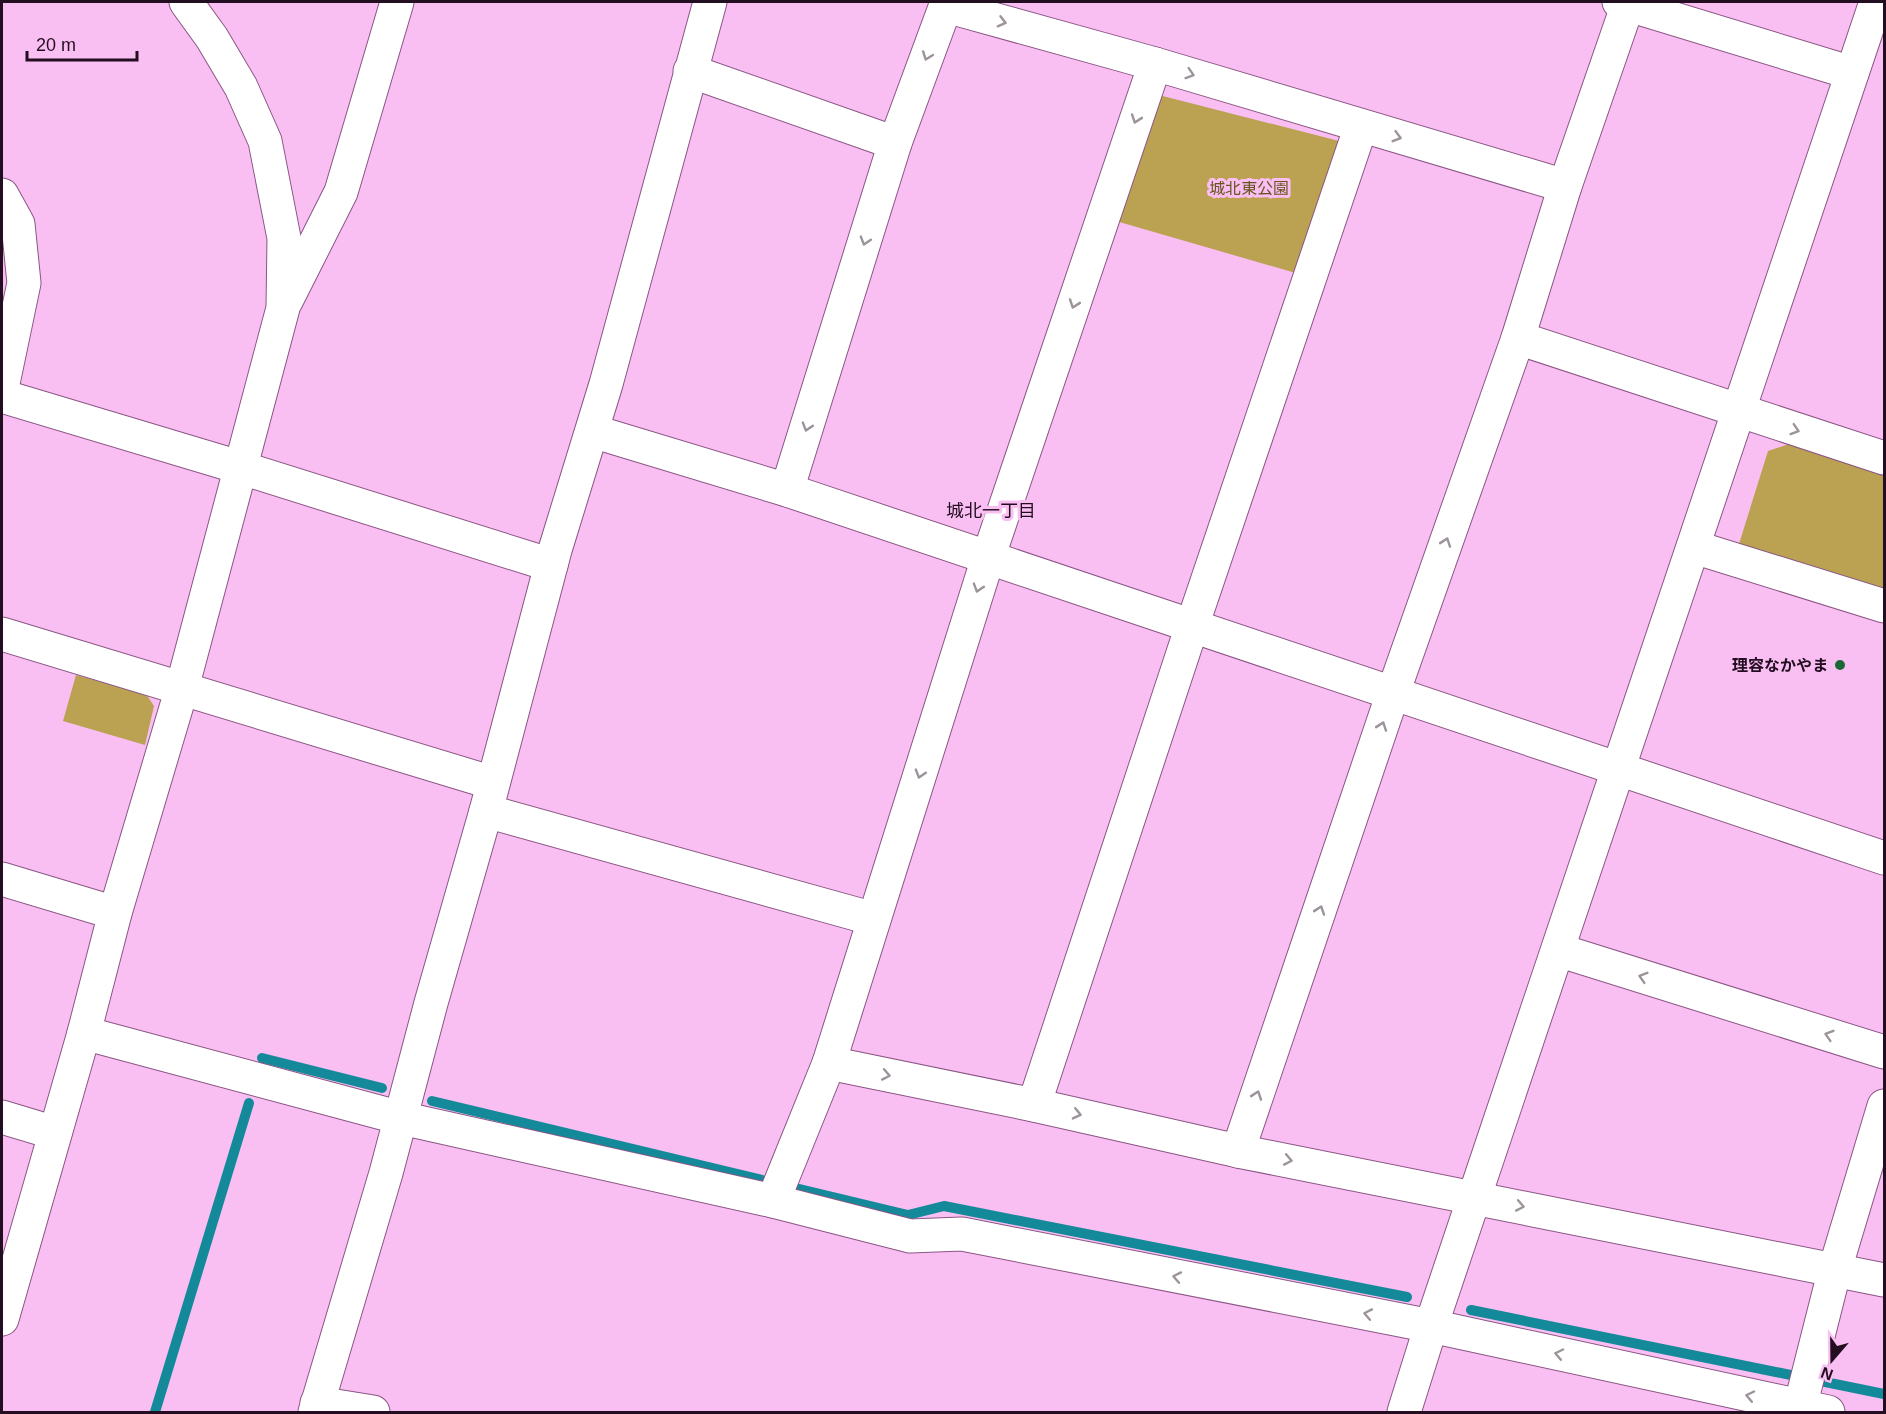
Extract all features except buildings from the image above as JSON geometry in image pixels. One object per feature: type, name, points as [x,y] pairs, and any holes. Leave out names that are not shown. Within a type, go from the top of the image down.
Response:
[{"type":"street","points":[[186,2],[212,38],[241,87],[265,141],[284,238],[283,308]]},
{"type":"street","points":[[2,1319],[84,1033],[115,913],[182,688],[283,308],[341,192],[397,2]]},
{"type":"street","points":[[373,1413],[316,1408],[402,1118],[551,565],[592,431],[710,2]]},
{"type":"street","points":[[1404,1413],[1431,1326],[1876,2]]},
{"type":"street","points":[[1238,1150],[1393,693],[1518,338],[1624,3],[1852,73]]},
{"type":"street","points":[[787,490],[895,143],[947,4],[1565,186]]},
{"type":"street","points":[[773,1201],[829,1063],[988,558],[1155,64]]},
{"type":"street","points":[[690,71],[895,143]]},
{"type":"street","points":[[1034,1105],[1192,626],[1361,126]]},
{"type":"street","points":[[2,195],[18,224],[24,283],[2,388]]},
{"type":"street","points":[[1518,338],[1884,458]]},
{"type":"street","points":[[2,396],[551,565]]},
{"type":"street","points":[[592,431],[787,490],[1884,858]]},
{"type":"street","points":[[1694,547],[1884,606]]},
{"type":"street","points":[[2,634],[182,688],[490,797],[874,919]]},
{"type":"street","points":[[2,879],[115,913]]},
{"type":"street","points":[[1558,950],[1884,1052]]},
{"type":"street","points":[[84,1033],[402,1118],[773,1201],[910,1236],[962,1234],[1431,1326],[1814,1410],[1811,1365],[1835,1269],[1884,1106]]},
{"type":"street","points":[[829,1063],[1238,1150],[1884,1280]]},
{"type":"street","points":[[2,1117],[55,1133]]},
{"type":"green space","name":"城北東公園","points":[[1151,93],[1343,142],[1299,274],[1109,219]]},
{"type":"green space","points":[[1789,444],[1884,475],[1884,590],[1739,544],[1768,451]]},
{"type":"green space","points":[[76,675],[146,694],[154,706],[145,745],[63,721]]},
{"type":"waterway","points":[[262,1058],[382,1088]]},
{"type":"waterway","points":[[432,1101],[908,1215],[944,1206],[1407,1297]]},
{"type":"waterway","points":[[155,1412],[249,1103]]},
{"type":"waterway","points":[[1471,1310],[1884,1394]]},
{"type":"place","name":"理容なかやま","points":[[1840,665]]},
{"type":"district","name":"城北一丁目","points":[[991,511]]}]
